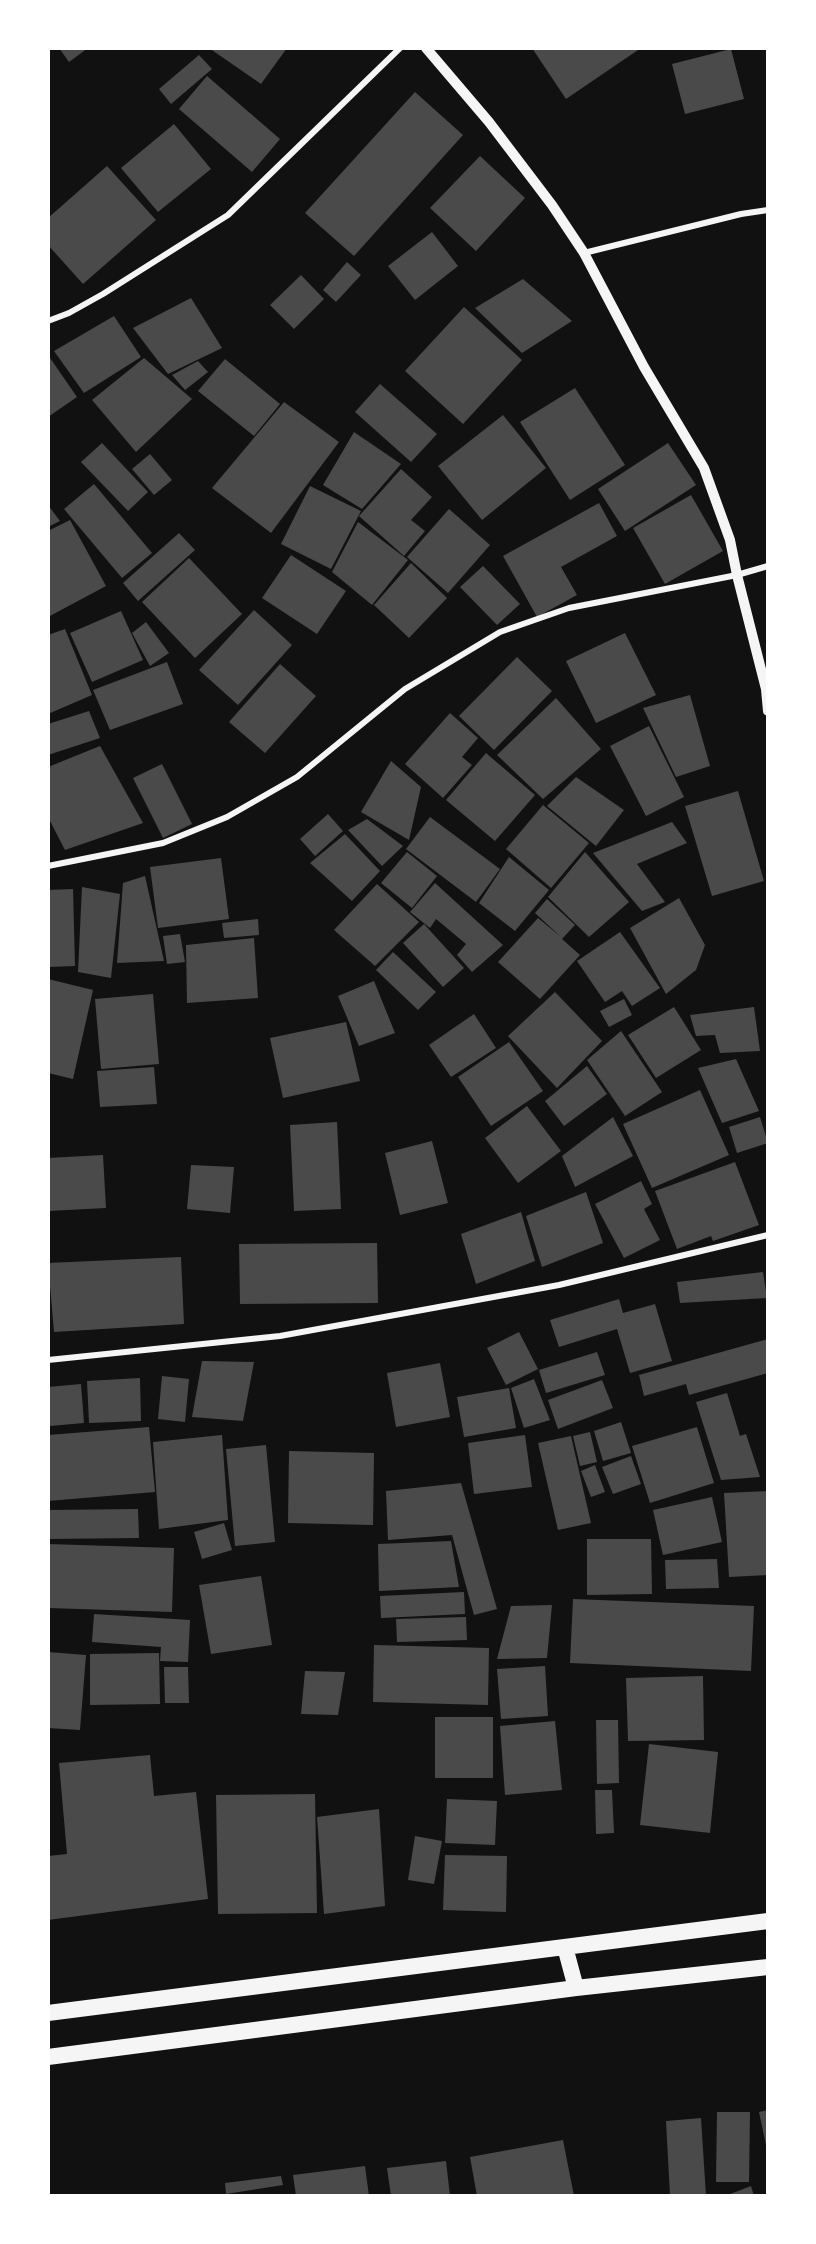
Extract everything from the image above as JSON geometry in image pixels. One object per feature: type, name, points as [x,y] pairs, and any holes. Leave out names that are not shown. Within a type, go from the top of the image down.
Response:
[{"type":"highway","points":[[48,2013],[768,1922]]},
{"type":"highway","points":[[565,1947],[576,1988]]},
{"type":"highway","points":[[48,2056],[576,1988],[768,1967]]},
{"type":"street","points":[[48,321],[69,314],[103,294],[228,215],[400,48]]},
{"type":"street","points":[[426,48],[489,123],[552,205],[584,253],[644,367],[704,468],[730,540],[766,689],[768,711]]},
{"type":"street","points":[[584,253],[741,214],[768,210]]},
{"type":"street","points":[[48,866],[59,866],[163,843],[227,817],[297,777],[405,689],[500,632],[569,608],[737,575],[768,566]]},
{"type":"street","points":[[48,1360],[280,1336],[559,1285],[768,1235]]},
{"type":"building","points":[[59,48],[88,48],[69,62]]},
{"type":"building","points":[[209,48],[287,48],[261,84]]},
{"type":"building","points":[[532,48],[641,48],[566,99]]},
{"type":"building","points":[[731,49],[744,99],[685,114],[672,64]]},
{"type":"building","points":[[199,55],[212,69],[171,104],[159,89]]},
{"type":"building","points":[[207,76],[280,139],[252,172],[179,109]]},
{"type":"building","points":[[415,92],[463,135],[354,256],[305,213]]},
{"type":"building","points":[[174,124],[211,169],[158,212],[121,168]]},
{"type":"building","points":[[480,156],[525,198],[476,251],[430,208]]},
{"type":"building","points":[[107,166],[156,220],[83,284],[48,245],[48,218]]},
{"type":"building","points":[[432,232],[458,266],[415,300],[388,266]]},
{"type":"building","points":[[347,262],[361,275],[336,302],[323,290]]},
{"type":"building","points":[[301,275],[324,299],[294,329],[270,305]]},
{"type":"building","points":[[523,279],[572,321],[522,353],[475,308]]},
{"type":"building","points":[[191,298],[222,348],[168,374],[133,328]]},
{"type":"building","points":[[464,307],[522,360],[463,424],[405,371]]},
{"type":"building","points":[[114,316],[141,357],[84,393],[54,351]]},
{"type":"building","points":[[48,355],[77,397],[48,417]]},
{"type":"building","points":[[144,358],[192,399],[136,452],[92,400]]},
{"type":"building","points":[[225,359],[280,404],[254,436],[198,391]]},
{"type":"building","points":[[198,361],[208,372],[185,390],[172,375]]},
{"type":"building","points":[[380,384],[437,434],[411,462],[355,412]]},
{"type":"building","points":[[575,388],[625,465],[570,500],[520,422]]},
{"type":"building","points":[[284,402],[339,442],[271,533],[212,488]]},
{"type":"building","points":[[503,415],[546,468],[482,520],[438,466]]},
{"type":"building","points":[[354,432],[401,464],[362,509],[323,485]]},
{"type":"building","points":[[102,443],[148,492],[128,511],[81,462]]},
{"type":"building","points":[[668,443],[696,485],[625,531],[598,489]]},
{"type":"building","points":[[150,454],[172,480],[154,495],[132,469]]},
{"type":"building","points":[[401,469],[432,497],[411,520],[425,531],[404,556],[359,516]]},
{"type":"building","points":[[94,484],[152,553],[122,578],[64,509]]},
{"type":"building","points":[[310,486],[361,511],[331,569],[281,544]]},
{"type":"building","points":[[691,495],[723,551],[665,584],[633,528]]},
{"type":"building","points":[[599,503],[617,536],[561,567],[577,595],[537,617],[503,556]]},
{"type":"building","points":[[48,505],[60,521],[48,527]]},
{"type":"building","points":[[449,509],[490,545],[448,593],[407,557]]},
{"type":"building","points":[[70,520],[106,586],[48,617],[48,531]]},
{"type":"building","points":[[358,522],[408,560],[372,605],[332,572]]},
{"type":"building","points":[[179,533],[195,550],[138,601],[123,583]]},
{"type":"building","points":[[291,555],[346,591],[317,634],[262,598]]},
{"type":"building","points":[[189,558],[242,614],[195,658],[142,602]]},
{"type":"building","points":[[411,563],[447,598],[409,638],[374,605]]},
{"type":"building","points":[[483,566],[520,604],[497,625],[460,587]]},
{"type":"building","points":[[254,610],[292,645],[238,705],[199,670]]},
{"type":"building","points":[[121,611],[143,660],[92,682],[70,633]]},
{"type":"building","points":[[146,622],[169,653],[150,666],[132,633]]},
{"type":"building","points":[[65,629],[92,695],[48,714],[48,635]]},
{"type":"building","points":[[625,633],[656,695],[596,723],[566,661]]},
{"type":"building","points":[[517,657],[552,691],[494,750],[459,716]]},
{"type":"building","points":[[167,662],[183,704],[110,730],[93,690]]},
{"type":"building","points":[[280,664],[316,696],[265,753],[229,722]]},
{"type":"building","points":[[690,695],[710,766],[676,777],[643,708]]},
{"type":"building","points":[[556,698],[601,749],[543,799],[497,755]]},
{"type":"building","points":[[89,711],[100,738],[48,755],[48,724]]},
{"type":"building","points":[[450,713],[478,738],[462,757],[472,765],[443,798],[405,764]]},
{"type":"building","points":[[649,726],[684,797],[646,816],[610,746]]},
{"type":"building","points":[[100,746],[143,823],[65,850],[48,817],[48,767]]},
{"type":"building","points":[[486,753],[535,795],[495,841],[446,800]]},
{"type":"building","points":[[391,761],[421,787],[409,840],[361,812]]},
{"type":"building","points":[[162,764],[192,824],[163,838],[133,778]]},
{"type":"building","points":[[576,777],[624,810],[596,846],[547,806]]},
{"type":"building","points":[[738,791],[764,881],[712,896],[685,806]]},
{"type":"building","points":[[543,805],[589,843],[551,888],[506,849]]},
{"type":"building","points":[[328,814],[343,831],[315,856],[300,839]]},
{"type":"building","points":[[430,817],[500,869],[476,902],[406,849]]},
{"type":"building","points":[[367,819],[403,846],[382,866],[348,830]]},
{"type":"building","points":[[672,822],[687,843],[637,864],[665,902],[642,911],[593,853]]},
{"type":"building","points":[[345,834],[380,871],[352,901],[310,863]]},
{"type":"building","points":[[407,852],[437,876],[412,908],[381,883]]},
{"type":"building","points":[[585,852],[629,902],[589,937],[548,897]]},
{"type":"building","points":[[509,857],[549,890],[515,931],[479,903]]},
{"type":"building","points":[[221,858],[229,919],[158,928],[150,867]]},
{"type":"building","points":[[145,876],[164,961],[117,963],[123,883]]},
{"type":"building","points":[[435,883],[503,945],[472,972],[457,955],[466,944],[436,919],[430,928],[410,912]]},
{"type":"building","points":[[377,884],[419,922],[375,966],[334,930]]},
{"type":"building","points":[[82,887],[120,894],[111,978],[78,972]]},
{"type":"building","points":[[73,889],[75,966],[48,967],[48,890]]},
{"type":"building","points":[[679,898],[705,945],[696,970],[666,994],[630,928]]},
{"type":"building","points":[[547,899],[575,925],[562,939],[580,955],[540,999],[498,962],[538,918],[561,937],[535,913]]},
{"type":"building","points":[[258,919],[259,935],[224,938],[222,923]]},
{"type":"building","points":[[424,924],[464,968],[443,987],[403,943]]},
{"type":"building","points":[[620,932],[660,988],[632,1006],[622,991],[605,1002],[577,961]]},
{"type":"building","points":[[180,934],[185,962],[167,964],[163,936]]},
{"type":"building","points":[[254,938],[258,998],[187,1003],[186,945]]},
{"type":"building","points":[[393,952],[436,992],[418,1010],[376,970]]},
{"type":"building","points":[[48,979],[93,990],[73,1079],[48,1073]]},
{"type":"building","points":[[374,981],[395,1033],[359,1046],[338,996]]},
{"type":"building","points":[[555,992],[602,1041],[557,1088],[508,1036]]},
{"type":"building","points":[[153,994],[159,1064],[101,1069],[95,999]]},
{"type":"building","points":[[624,999],[632,1015],[609,1027],[600,1011]]},
{"type":"building","points":[[674,1007],[701,1050],[656,1078],[628,1035]]},
{"type":"building","points":[[754,1007],[760,1051],[720,1053],[715,1035],[696,1036],[690,1015]]},
{"type":"building","points":[[474,1014],[496,1048],[451,1077],[429,1045]]},
{"type":"building","points":[[346,1022],[360,1081],[283,1098],[270,1038]]},
{"type":"building","points":[[621,1031],[662,1092],[625,1116],[587,1060]]},
{"type":"building","points":[[509,1042],[543,1091],[491,1126],[458,1077]]},
{"type":"building","points":[[736,1059],[759,1111],[722,1123],[698,1068]]},
{"type":"building","points":[[587,1066],[607,1094],[564,1126],[545,1101]]},
{"type":"building","points":[[154,1067],[157,1104],[100,1107],[97,1071]]},
{"type":"building","points":[[700,1090],[729,1155],[652,1188],[623,1124]]},
{"type":"building","points":[[527,1106],[561,1151],[518,1183],[485,1138]]},
{"type":"building","points":[[613,1117],[633,1156],[575,1187],[562,1156]]},
{"type":"building","points":[[760,1117],[768,1143],[737,1153],[729,1127]]},
{"type":"building","points":[[337,1122],[341,1209],[294,1211],[290,1125]]},
{"type":"building","points":[[432,1141],[448,1203],[400,1215],[385,1153]]},
{"type":"building","points":[[103,1155],[106,1208],[48,1211],[48,1158]]},
{"type":"building","points":[[735,1162],[759,1225],[713,1241],[711,1236],[677,1249],[655,1191]]},
{"type":"building","points":[[191,1165],[234,1167],[230,1213],[187,1209]]},
{"type":"building","points":[[641,1181],[652,1204],[644,1209],[660,1240],[624,1258],[595,1204]]},
{"type":"building","points":[[586,1192],[603,1243],[542,1267],[526,1216]]},
{"type":"building","points":[[521,1212],[535,1261],[476,1284],[461,1234]]},
{"type":"building","points":[[377,1243],[378,1303],[240,1304],[239,1244]]},
{"type":"building","points":[[181,1257],[184,1324],[54,1332],[48,1263]]},
{"type":"building","points":[[763,1272],[767,1298],[680,1303],[677,1282]]},
{"type":"building","points":[[619,1299],[623,1313],[655,1304],[672,1361],[630,1373],[617,1329],[559,1347],[550,1320]]},
{"type":"building","points":[[519,1332],[538,1369],[506,1385],[487,1348]]},
{"type":"building","points":[[768,1339],[768,1373],[689,1395],[686,1384],[644,1396],[639,1375]]},
{"type":"building","points":[[597,1352],[605,1375],[546,1393],[539,1370]]},
{"type":"building","points":[[202,1361],[254,1362],[243,1421],[192,1417]]},
{"type":"building","points":[[440,1363],[450,1417],[396,1427],[387,1373]]},
{"type":"building","points":[[162,1376],[189,1379],[185,1422],[158,1419]]},
{"type":"building","points":[[140,1378],[141,1421],[89,1423],[87,1381]]},
{"type":"building","points":[[534,1379],[550,1420],[524,1428],[511,1388]]},
{"type":"building","points":[[602,1380],[613,1408],[558,1429],[548,1400]]},
{"type":"building","points":[[81,1384],[84,1423],[50,1426],[48,1387]]},
{"type":"building","points":[[509,1388],[516,1428],[464,1437],[457,1397]]},
{"type":"building","points":[[727,1393],[740,1436],[746,1434],[760,1477],[721,1480],[696,1402]]},
{"type":"building","points":[[621,1422],[631,1453],[603,1461],[594,1431]]},
{"type":"building","points":[[149,1427],[155,1492],[48,1501],[48,1435]]},
{"type":"building","points":[[697,1427],[714,1483],[650,1503],[632,1446]]},
{"type":"building","points":[[590,1432],[597,1462],[580,1466],[573,1436]]},
{"type":"building","points":[[222,1435],[228,1520],[159,1529],[153,1442]]},
{"type":"building","points":[[525,1435],[532,1487],[474,1494],[468,1443]]},
{"type":"building","points":[[571,1436],[591,1523],[558,1530],[538,1443]]},
{"type":"building","points":[[266,1445],[275,1542],[235,1546],[226,1449]]},
{"type":"building","points":[[289,1451],[374,1453],[373,1525],[288,1523]]},
{"type":"building","points":[[631,1456],[641,1484],[613,1494],[602,1467]]},
{"type":"building","points":[[595,1465],[605,1492],[591,1497],[581,1471]]},
{"type":"building","points":[[461,1483],[497,1609],[474,1615],[452,1535],[388,1540],[386,1491]]},
{"type":"building","points":[[768,1491],[768,1575],[729,1577],[724,1493]]},
{"type":"building","points":[[712,1497],[722,1542],[663,1555],[653,1510]]},
{"type":"building","points":[[138,1509],[139,1538],[48,1539],[48,1510]]},
{"type":"building","points":[[224,1523],[232,1550],[202,1559],[194,1532]]},
{"type":"building","points":[[587,1539],[651,1539],[652,1594],[587,1595]]},
{"type":"building","points":[[451,1541],[459,1587],[379,1591],[378,1544]]},
{"type":"building","points":[[48,1544],[174,1548],[172,1612],[48,1608]]},
{"type":"building","points":[[717,1559],[719,1588],[666,1589],[665,1560]]},
{"type":"building","points":[[261,1576],[272,1645],[211,1654],[199,1585]]},
{"type":"building","points":[[464,1592],[465,1614],[381,1618],[380,1596]]},
{"type":"building","points":[[573,1599],[754,1606],[751,1671],[570,1663]]},
{"type":"building","points":[[552,1605],[547,1658],[497,1659],[511,1606]]},
{"type":"building","points":[[94,1614],[190,1620],[188,1662],[160,1661],[161,1647],[92,1642]]},
{"type":"building","points":[[466,1617],[467,1640],[397,1642],[396,1619]]},
{"type":"building","points":[[374,1645],[489,1648],[488,1705],[373,1702]]},
{"type":"building","points":[[48,1652],[86,1655],[80,1730],[48,1728]]},
{"type":"building","points":[[159,1653],[160,1704],[90,1705],[90,1654]]},
{"type":"building","points":[[545,1666],[548,1716],[501,1719],[497,1669]]},
{"type":"building","points":[[164,1667],[188,1667],[189,1703],[165,1703]]},
{"type":"building","points":[[305,1671],[345,1672],[338,1715],[301,1714]]},
{"type":"building","points":[[703,1676],[704,1740],[628,1741],[626,1678]]},
{"type":"building","points":[[435,1717],[493,1717],[493,1778],[435,1778]]},
{"type":"building","points":[[596,1720],[618,1720],[619,1783],[597,1784]]},
{"type":"building","points":[[555,1721],[562,1790],[505,1795],[500,1726]]},
{"type":"building","points":[[649,1744],[718,1752],[710,1833],[640,1825]]},
{"type":"building","points":[[150,1755],[154,1796],[196,1792],[208,1899],[48,1920],[48,1856],[67,1854],[59,1763]]},
{"type":"building","points":[[595,1790],[612,1790],[614,1833],[596,1834]]},
{"type":"building","points":[[315,1794],[317,1913],[218,1914],[216,1795]]},
{"type":"building","points":[[447,1799],[497,1801],[495,1845],[445,1843]]},
{"type":"building","points":[[379,1809],[385,1906],[324,1914],[317,1817]]},
{"type":"building","points":[[415,1836],[442,1841],[434,1884],[408,1880]]},
{"type":"building","points":[[445,1855],[507,1856],[506,1912],[443,1910]]},
{"type":"building","points":[[768,2110],[768,2150],[767,2150],[759,2112]]},
{"type":"building","points":[[717,2112],[750,2112],[749,2182],[716,2182]]},
{"type":"building","points":[[701,2118],[706,2196],[670,2196],[666,2121]]},
{"type":"building","points":[[563,2140],[574,2196],[477,2196],[470,2157]]},
{"type":"building","points":[[446,2161],[450,2196],[391,2196],[387,2168]]},
{"type":"building","points":[[365,2166],[369,2196],[296,2196],[293,2175]]},
{"type":"building","points":[[281,2176],[283,2185],[226,2194],[225,2183]]},
{"type":"building","points":[[751,2186],[754,2196],[725,2196]]}]
